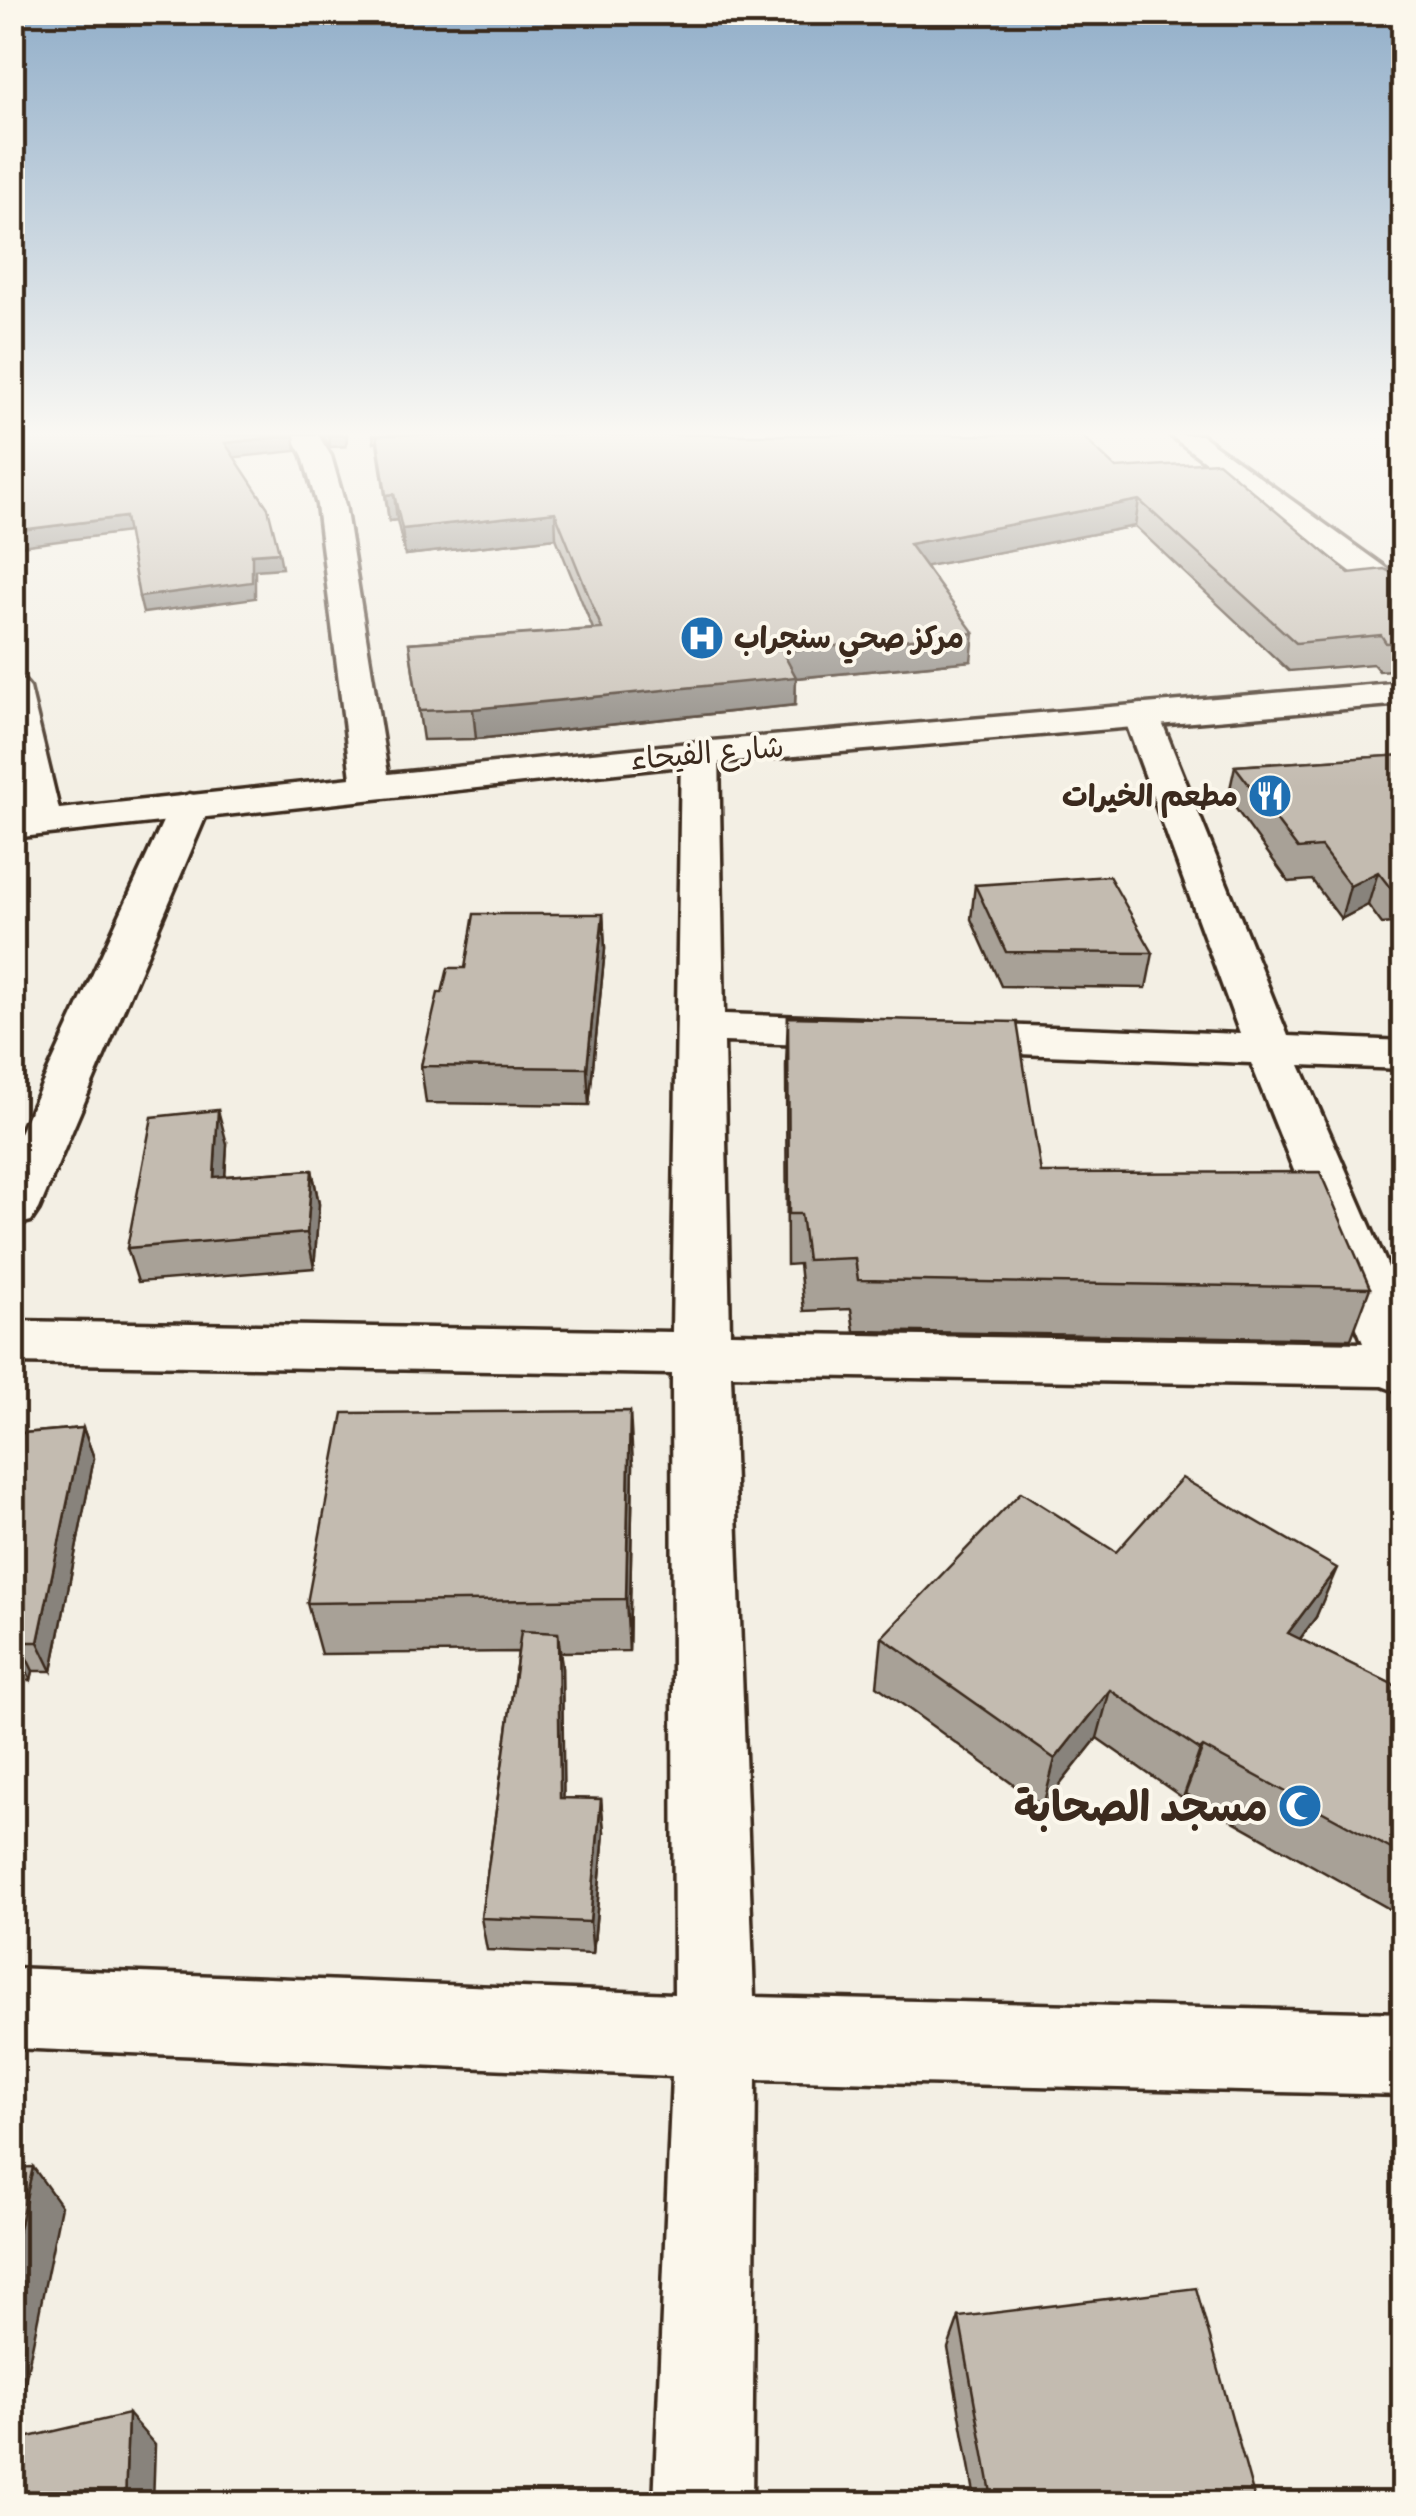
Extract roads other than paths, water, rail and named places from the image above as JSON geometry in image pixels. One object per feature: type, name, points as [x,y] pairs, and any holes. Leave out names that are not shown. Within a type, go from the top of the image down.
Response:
[{"type":"street","points":[[337,552],[370,786]]},
{"type":"street","points":[[1344,552],[1404,596]]},
{"type":"street","points":[[12,688],[28,824]]},
{"type":"street","name":"شارع الفيحاء","points":[[28,824],[700,753],[1404,693]]},
{"type":"street","points":[[12,1342],[1402,1367],[1269,1049],[1141,715]]},
{"type":"street","points":[[700,753],[701,1356],[716,2036],[703,2504]]},
{"type":"street","points":[[12,1209],[190,806]]},
{"type":"street","points":[[700,1027],[1404,1054]]},
{"type":"street","points":[[12,2008],[716,2036],[1404,2054]]},
{"type":"place","name":"مركز صحي سنجراب","points":[[702,638]]},
{"type":"place","name":"مطعم الخيرات","points":[[1270,796]]},
{"type":"place","name":"مسجد الصحابة","points":[[1300,1806]]}]
